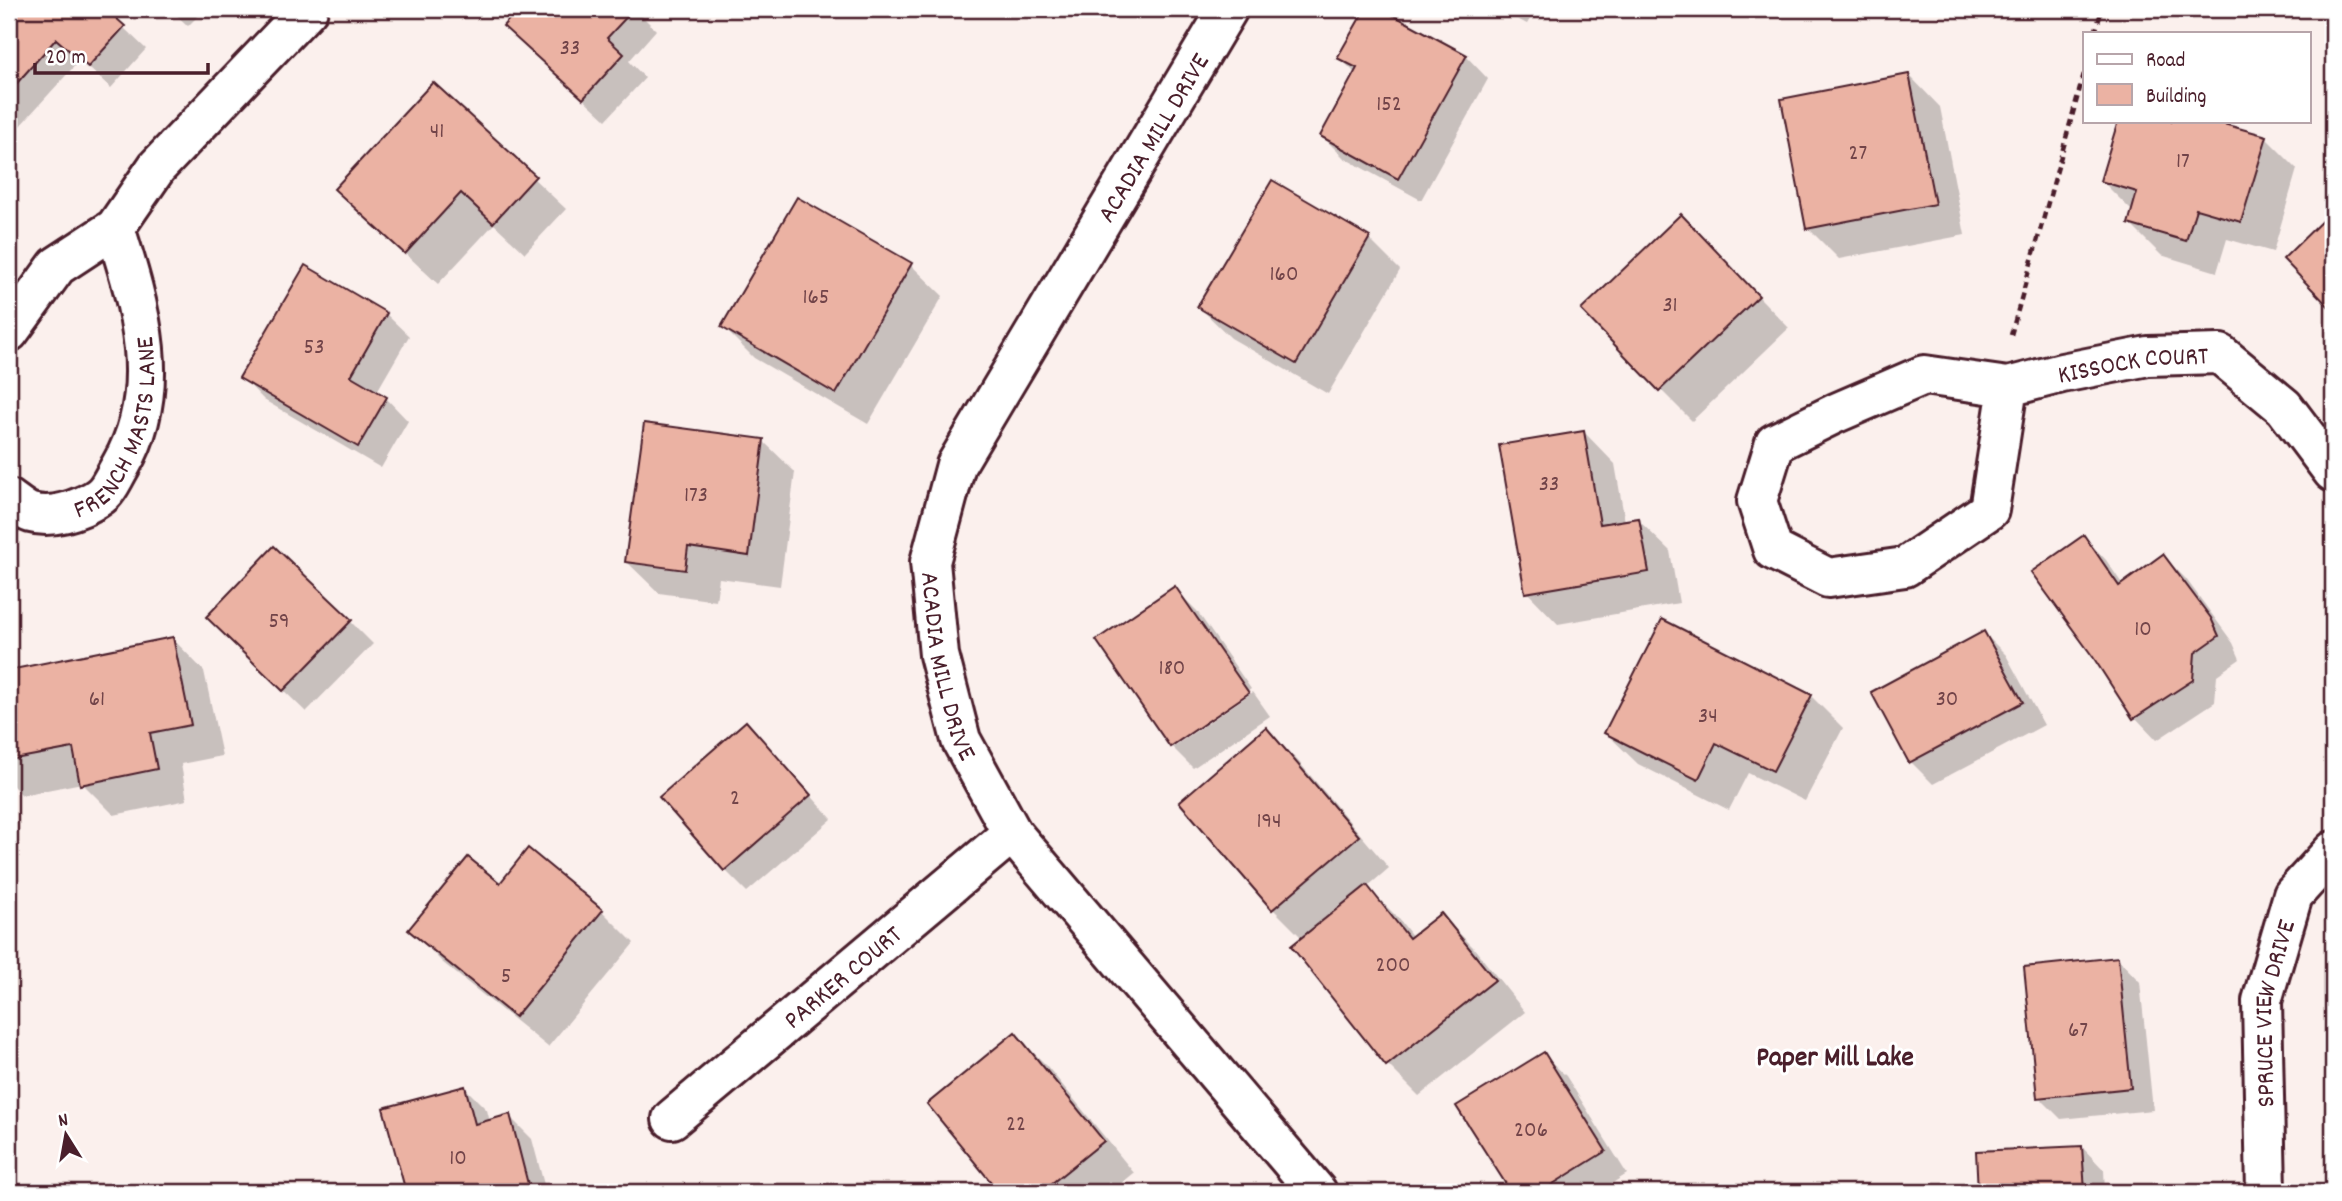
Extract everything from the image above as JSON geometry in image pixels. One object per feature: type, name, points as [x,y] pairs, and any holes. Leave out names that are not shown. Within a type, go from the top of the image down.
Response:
[{"type":"street","points":[[9,332],[57,266],[115,229],[157,166],[308,9]]},
{"type":"street","name":"ACADIA MILL DRIVE","points":[[1228,9],[956,464],[930,562],[939,655],[961,740],[1012,833],[1317,1192]]},
{"type":"street","name":"FRENCH MASTS LANE","points":[[9,499],[30,513],[65,514],[103,496],[130,451],[145,402],[147,365],[129,275],[115,229]]},
{"type":"street","name":"KISSOCK COURT","points":[[2007,387],[1989,509],[1905,567],[1828,578],[1773,550],[1757,501],[1775,443],[1924,375],[2007,387],[2148,356],[2220,354],[2284,407],[2333,472]]},
{"type":"street","name":"PARKER COURT","points":[[672,1119],[1012,833]]},
{"type":"street","name":"SPRUCE VIEW DRIVE","points":[[2266,1192],[2262,1001],[2293,895],[2333,851]]},
{"type":"path","points":[[2095,32],[2102,9]]},
{"type":"path","points":[[2007,387],[2010,338],[2083,77]]},
{"type":"building","points":[[9,9],[106,9],[125,26],[88,67],[56,39],[9,92]]},
{"type":"building","points":[[518,9],[634,9],[607,38],[624,54],[583,99],[503,26]]},
{"type":"building","points":[[1365,9],[1382,9],[1467,55],[1398,179],[1320,136],[1357,68],[1337,58]]},
{"type":"building","points":[[1909,74],[1935,204],[1806,229],[1781,99]]},
{"type":"building","points":[[433,82],[536,176],[493,223],[461,193],[405,254],[334,189]]},
{"type":"building","points":[[2118,122],[2217,122],[2267,136],[2241,222],[2196,209],[2186,241],[2128,224],[2137,192],[2100,181]]},
{"type":"building","points":[[1272,180],[1370,237],[1296,364],[1197,307]]},
{"type":"building","points":[[797,197],[912,263],[836,394],[721,327]]},
{"type":"building","points":[[2333,210],[2333,311],[2283,259]]},
{"type":"building","points":[[1681,214],[1759,296],[1659,391],[1581,310]]},
{"type":"building","points":[[305,265],[387,313],[351,376],[387,397],[358,447],[239,378]]},
{"type":"building","points":[[644,423],[764,439],[749,556],[688,547],[685,570],[625,562]]},
{"type":"building","points":[[1584,431],[1600,524],[1639,518],[1649,572],[1525,593],[1499,445]]},
{"type":"building","points":[[2084,535],[2119,586],[2163,554],[2211,618],[2219,636],[2195,653],[2193,680],[2133,719],[2093,657],[2031,572]]},
{"type":"building","points":[[274,546],[352,620],[283,691],[206,617]]},
{"type":"building","points":[[1175,586],[1249,693],[1170,747],[1096,640]]},
{"type":"building","points":[[1662,619],[1812,695],[1773,771],[1716,743],[1698,780],[1604,733]]},
{"type":"building","points":[[1984,631],[2023,702],[1909,763],[1871,692]]},
{"type":"building","points":[[173,637],[191,725],[150,733],[157,769],[80,785],[73,748],[9,760],[9,670]]},
{"type":"building","points":[[746,721],[811,795],[724,871],[659,797]]},
{"type":"building","points":[[1266,727],[1359,836],[1272,910],[1179,802]]},
{"type":"building","points":[[528,848],[603,910],[515,1017],[408,930],[468,857],[500,883]]},
{"type":"building","points":[[1367,885],[1409,938],[1441,913],[1495,980],[1386,1066],[1291,946]]},
{"type":"building","points":[[2118,957],[2131,1088],[2037,1098],[2024,967]]},
{"type":"building","points":[[1015,1032],[1104,1141],[1041,1192],[999,1192],[927,1104]]},
{"type":"building","points":[[1544,1052],[1606,1151],[1540,1192],[1511,1192],[1456,1106]]},
{"type":"building","points":[[465,1086],[475,1124],[510,1114],[529,1188],[512,1192],[406,1192],[383,1108]]},
{"type":"building","points":[[2082,1146],[2085,1192],[1978,1192],[1976,1151]]},
{"type":"district","name":"Paper Mill Lake","points":[[1835,1055]]}]
